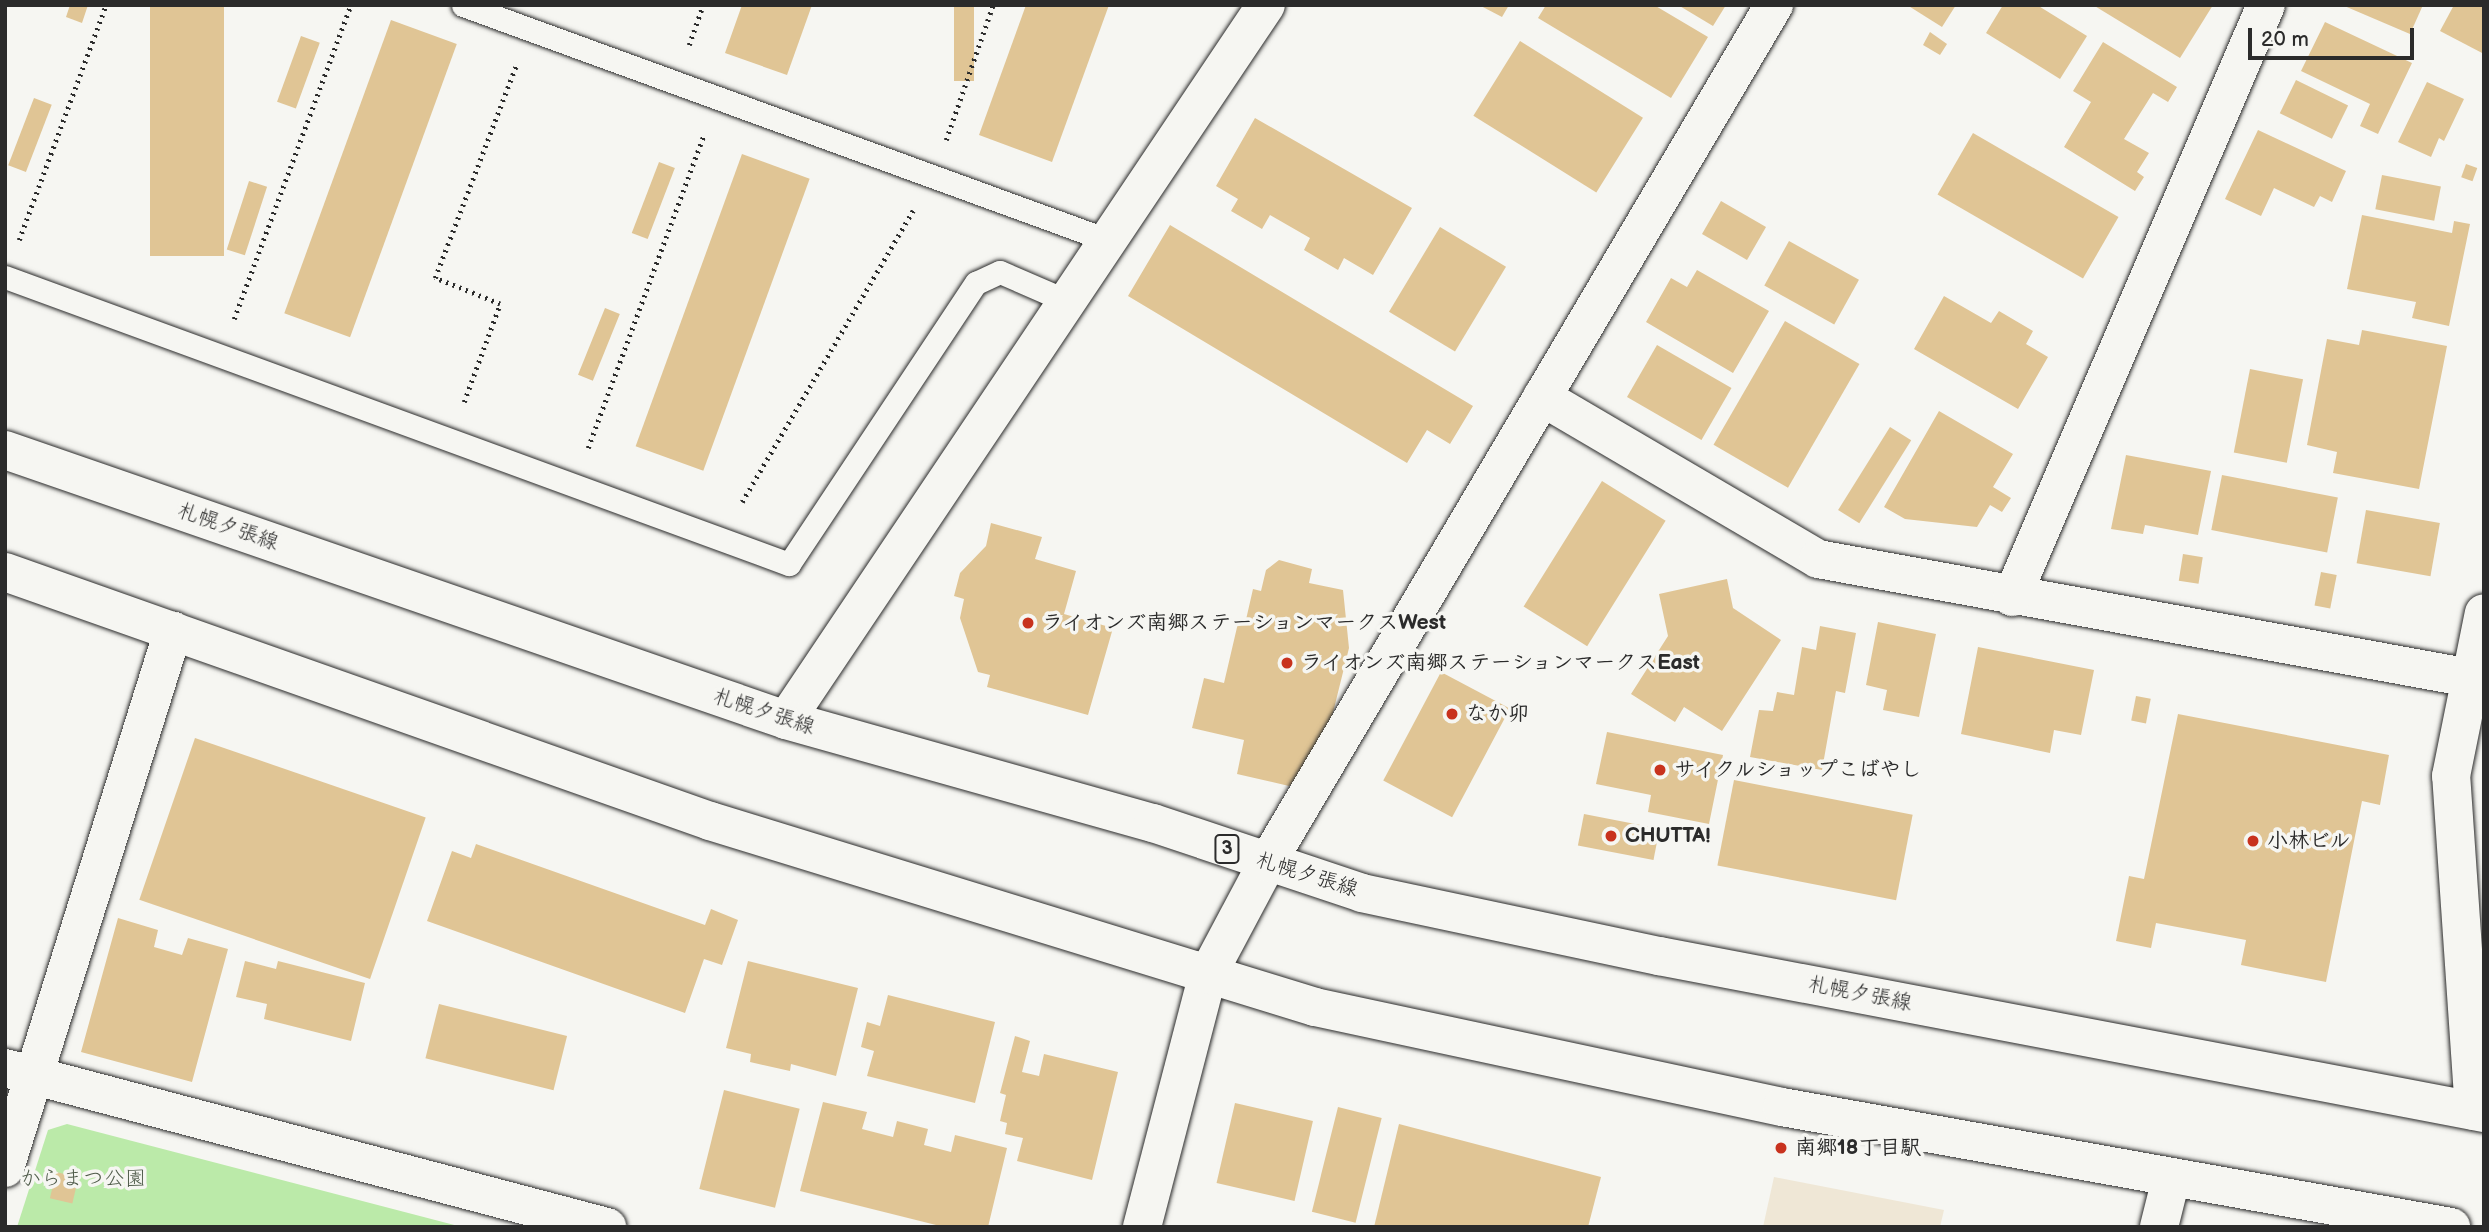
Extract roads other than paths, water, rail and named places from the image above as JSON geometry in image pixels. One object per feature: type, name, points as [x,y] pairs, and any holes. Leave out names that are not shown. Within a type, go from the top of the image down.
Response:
[{"type":"street","points":[[786,720],[1266,5]]},
{"type":"street","points":[[1142,1227],[1208,974],[1267,863],[1774,5]]},
{"type":"street","points":[[2012,597],[2266,5]]},
{"type":"street","points":[[1542,397],[1818,559],[2012,597],[2470,678]]},
{"type":"street","name":"札幌夕張線","points":[[5,450],[786,720],[1153,823],[1362,893],[1659,956],[2479,1112]]},
{"type":"street","points":[[5,572],[710,821],[1315,1007],[1755,1101],[2171,1179],[2451,1227]]},
{"type":"street","points":[[2479,1112],[2451,776],[2484,613]]},
{"type":"street","points":[[5,1168],[19,1073],[173,631]]},
{"type":"street","points":[[19,1073],[607,1227]]},
{"type":"street","points":[[2158,1227],[2171,1179]]},
{"type":"lane","points":[[463,5],[1110,241]]},
{"type":"lane","points":[[5,277],[789,564],[976,283],[1000,272],[1069,302]]},
{"type":"place","name":"ライオンズ南郷ステーションマークスWest","points":[[1028,623]]},
{"type":"place","name":"ライオンズ南郷ステーションマークスEast","points":[[1287,663]]},
{"type":"place","name":"なか卯","points":[[1452,714]]},
{"type":"place","name":"サイクルショップこばやし","points":[[1660,770]]},
{"type":"place","name":"CHUTTA!","points":[[1611,836]]},
{"type":"place","name":"小林ビル","points":[[2253,841]]},
{"type":"place","name":"南郷18丁目駅","points":[[1781,1148]]},
{"type":"park label","name":"からまつ公園","points":[[83,1179]]}]
